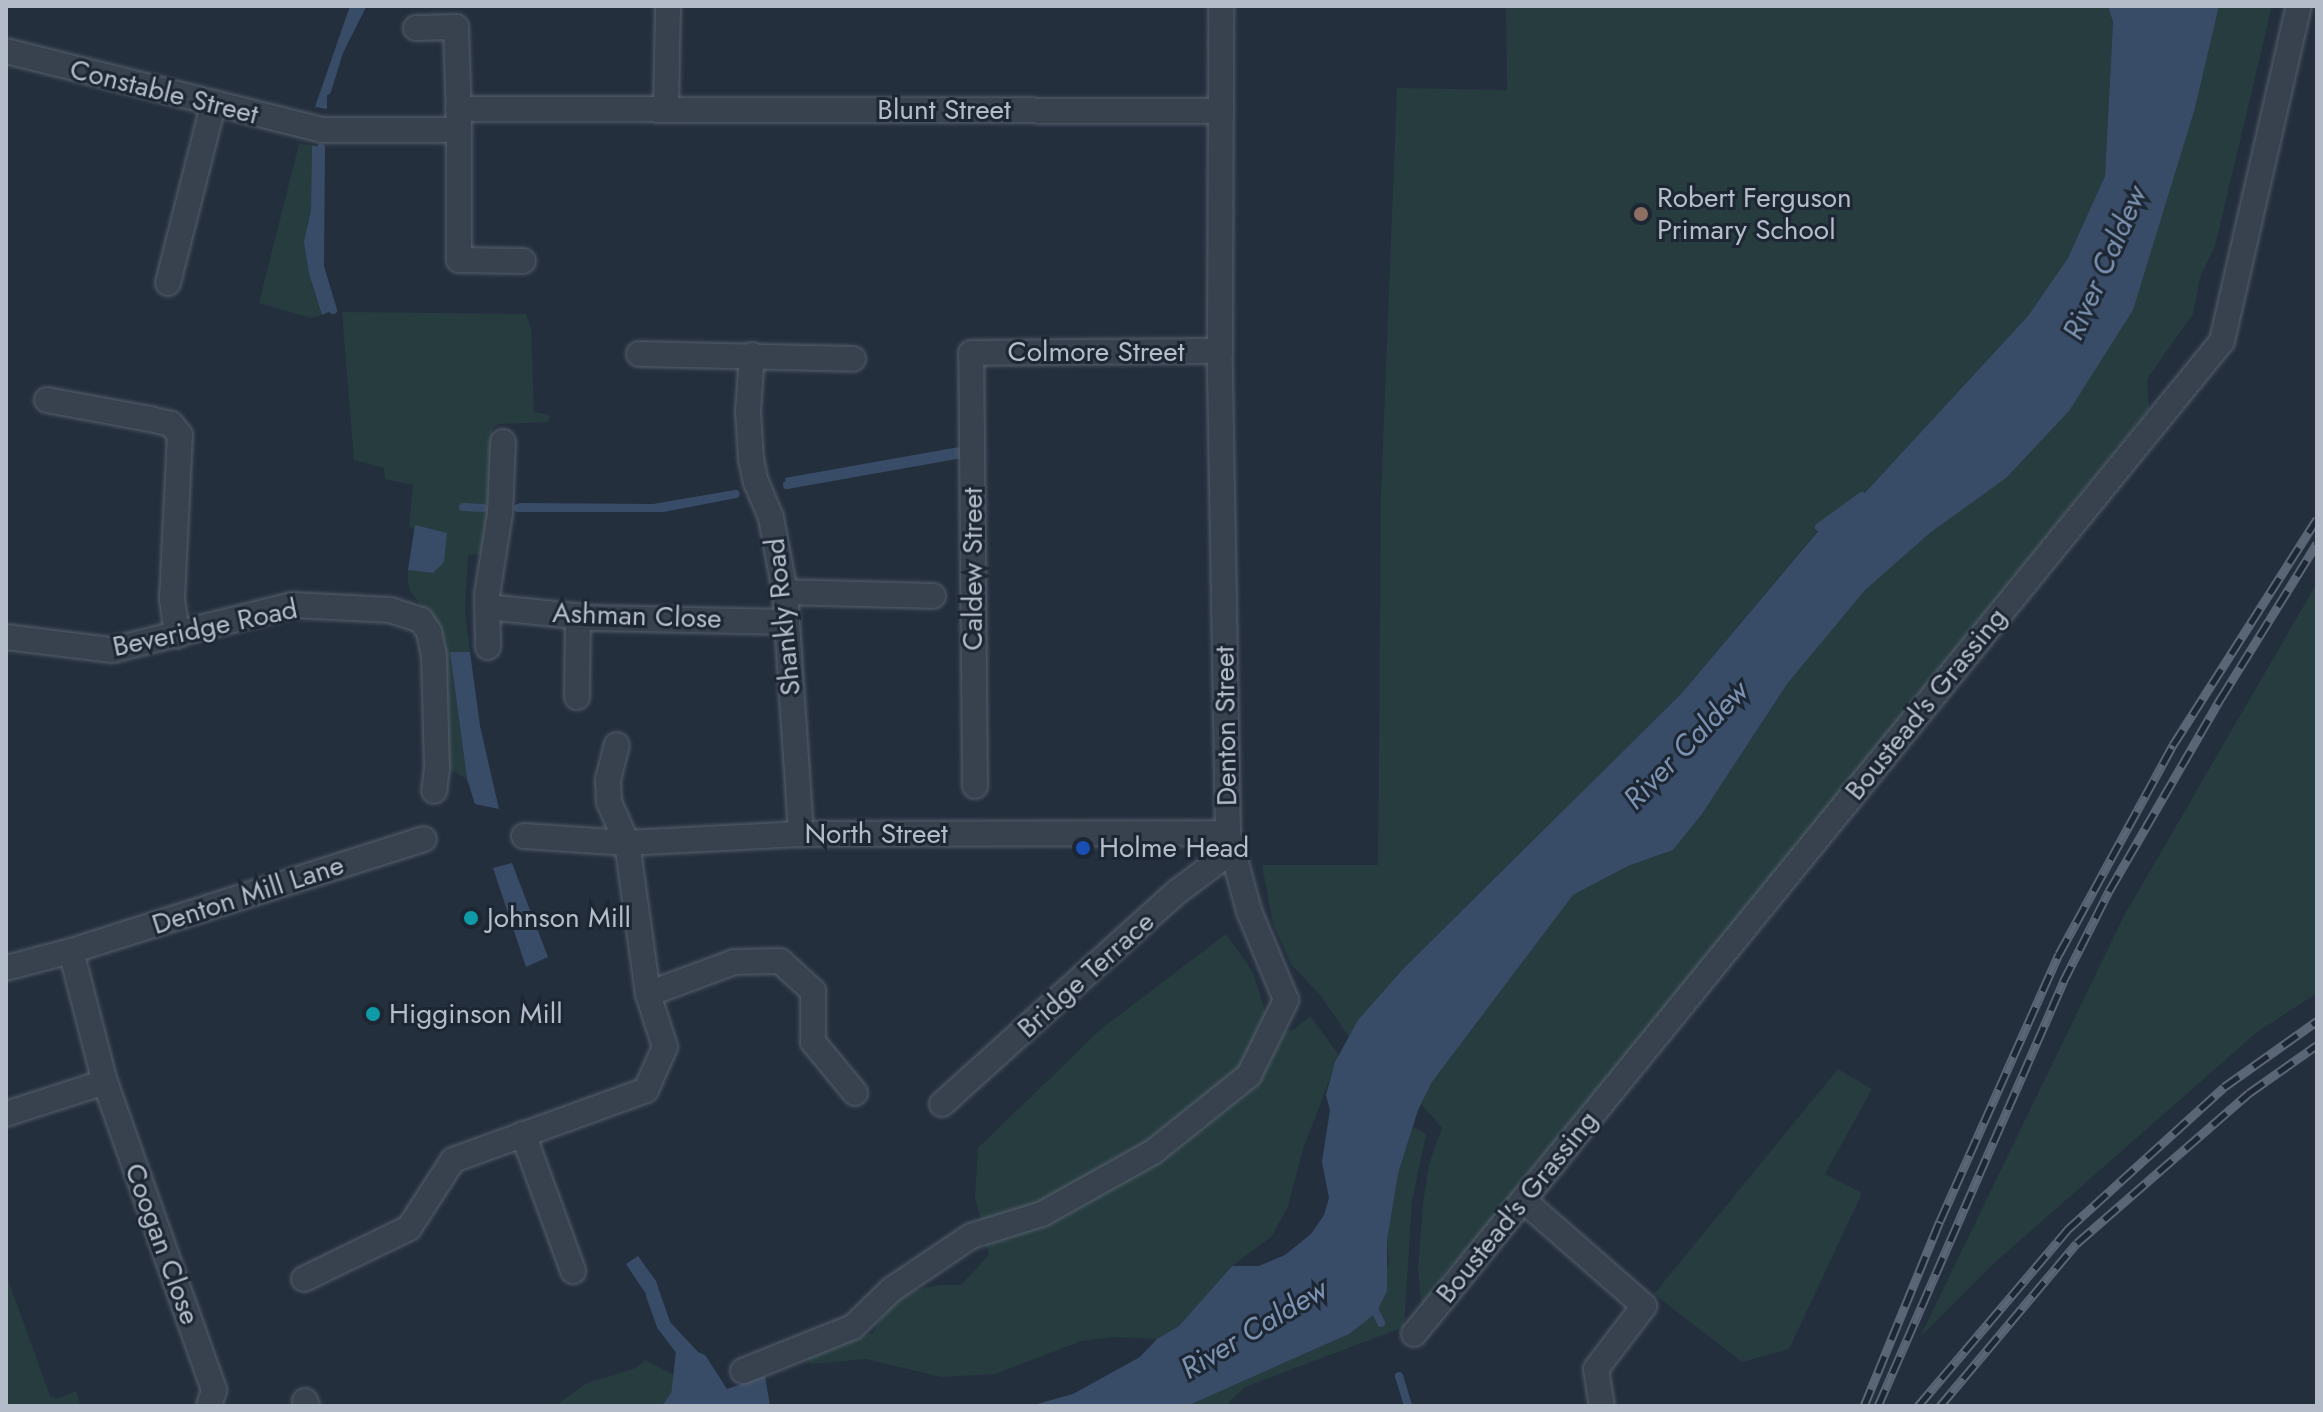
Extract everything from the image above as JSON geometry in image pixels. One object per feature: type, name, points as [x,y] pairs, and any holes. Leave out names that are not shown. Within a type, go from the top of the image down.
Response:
[{"type":"street","points":[[666,110],[668,6]]},
{"type":"street","name":"Denton Street","points":[[743,1371],[853,1327],[891,1290],[971,1236],[1042,1214],[1153,1152],[1249,1075],[1286,1000],[1249,911],[1231,841],[1220,351],[1221,6]]},
{"type":"street","name":"Boustead's Grassing","points":[[1414,1334],[2222,341],[2299,6]]},
{"type":"street","points":[[416,28],[456,27],[463,116],[459,260],[523,261]]},
{"type":"street","name":"Constable Street","points":[[6,51],[322,130],[463,116]]},
{"type":"street","points":[[168,283],[213,105]]},
{"type":"street","name":"Blunt Street","points":[[463,116],[666,110],[1221,111]]},
{"type":"street","name":"Colmore Street","points":[[971,353],[1220,351]]},
{"type":"street","name":"Caldew Street","points":[[971,353],[975,786]]},
{"type":"street","points":[[639,354],[853,359]]},
{"type":"street","name":"Shankly Road","points":[[752,355],[748,411],[751,459],[756,482],[771,518],[785,592],[801,834]]},
{"type":"street","points":[[47,400],[171,424],[180,435],[172,599],[177,636]]},
{"type":"street","points":[[488,647],[489,568],[500,513],[503,442]]},
{"type":"street","points":[[785,592],[933,596]]},
{"type":"street","name":"Beveridge Road","points":[[6,637],[112,650],[292,605],[390,610],[421,620],[429,632],[434,655],[437,768],[434,791]]},
{"type":"street","name":"Ashman Close","points":[[487,607],[578,616],[787,622]]},
{"type":"street","points":[[577,697],[578,616]]},
{"type":"street","points":[[304,1279],[409,1228],[453,1160],[646,1090],[665,1047],[648,994],[627,843],[609,802],[608,780],[617,745]]},
{"type":"street","name":"North Street","points":[[524,836],[627,843],[801,834],[1231,841]]},
{"type":"street","name":"Denton Mill Lane","points":[[71,951],[424,839]]},
{"type":"street","name":"Bridge Terrace","points":[[942,1104],[1231,841]]},
{"type":"street","points":[[6,968],[71,951]]},
{"type":"street","name":"Coogan Close","points":[[71,951],[105,1082],[214,1390],[209,1406]]},
{"type":"street","points":[[648,994],[734,962],[780,961],[813,991],[813,1042],[855,1093]]},
{"type":"street","points":[[6,1114],[105,1082]]},
{"type":"street","points":[[523,1134],[573,1271]]},
{"type":"street","points":[[1523,1200],[1644,1306],[1596,1369],[1602,1406]]},
{"type":"green space","points":[[1506,6],[2108,6],[2113,22],[2105,176],[2068,258],[2028,316],[1862,496],[1824,523],[1682,693],[1403,969],[1358,1020],[1349,1037],[1321,996],[1291,964],[1273,924],[1262,865],[1378,865],[1381,495],[1397,88],[1507,90]]},
{"type":"green space","points":[[2219,6],[2272,6],[2215,246],[2200,277],[2193,314],[2147,379],[2149,409],[1690,978],[1521,1181],[1490,1226],[1444,1273],[1423,1323],[1418,1269],[1423,1204],[1429,1164],[1442,1128],[1421,1104],[1432,1082],[1573,895],[1628,866],[1673,850],[1702,814],[1787,684],[1865,589],[1931,532],[2195,108]]},
{"type":"green space","points":[[299,144],[312,145],[311,209],[307,223],[311,282],[322,315],[311,318],[259,303]]},
{"type":"green space","points":[[342,312],[526,314],[531,328],[534,412],[550,415],[548,422],[499,424],[493,428],[490,473],[493,497],[483,554],[468,555],[465,610],[470,652],[450,652],[467,779],[443,766],[436,625],[410,591],[408,582],[408,570],[433,573],[415,526],[414,529],[409,527],[413,485],[385,479],[384,468],[354,460]]},
{"type":"green space","points":[[2317,583],[2317,993],[2256,1033],[1993,1264],[1920,1337],[2124,916]]},
{"type":"green space","points":[[1226,934],[1253,972],[1269,1024],[1284,1032],[1295,1029],[1310,1016],[1339,1055],[1304,1146],[1288,1206],[1272,1236],[1232,1266],[1179,1326],[1157,1339],[1113,1337],[1081,1341],[995,1374],[941,1377],[866,1359],[811,1364],[805,1354],[873,1333],[895,1294],[941,1285],[961,1285],[989,1255],[975,1197],[978,1148],[1101,1029]]},
{"type":"green space","points":[[1838,1069],[1872,1089],[1825,1174],[1862,1193],[1789,1349],[1742,1362],[1654,1294]]},
{"type":"green space","points":[[1413,1127],[1426,1134],[1412,1201],[1404,1327],[1245,1387],[1225,1406],[1187,1406],[1349,1334],[1389,1264],[1387,1241],[1398,1174]]},
{"type":"green space","points":[[6,1274],[50,1396],[57,1399],[76,1391],[81,1406],[6,1406]]},
{"type":"green space","points":[[645,1360],[678,1377],[678,1384],[662,1406],[555,1406],[587,1383],[636,1368]]},
{"type":"water","points":[[350,6],[362,6],[339,52],[327,91],[327,109],[315,107]]},
{"type":"water","name":"River Caldew","points":[[2108,6],[2219,6],[2195,108],[2133,310],[2069,411],[2006,478],[1931,532],[1865,590],[1787,684],[1702,814],[1673,850],[1628,866],[1573,895],[1432,1082],[1418,1110],[1398,1174],[1387,1241],[1387,1291],[1376,1313],[1349,1334],[1187,1406],[1030,1406],[1073,1394],[1140,1357],[1157,1339],[1179,1326],[1232,1266],[1259,1266],[1285,1255],[1311,1234],[1324,1215],[1329,1198],[1322,1162],[1330,1110],[1326,1095],[1335,1062],[1358,1020],[1403,969],[1682,693],[1825,523],[1862,496],[2028,316],[2068,258],[2105,176],[2113,22]]},
{"type":"water","points":[[312,145],[321,148],[320,267],[333,310],[322,315],[309,274],[304,242],[311,209]]},
{"type":"water","points":[[959,447],[961,454],[787,485],[785,478]]},
{"type":"water","points":[[735,490],[736,494],[663,508],[518,508],[519,503],[653,504]]},
{"type":"water","points":[[415,525],[447,533],[444,562],[433,573],[408,570]]},
{"type":"water","points":[[450,652],[470,652],[480,726],[499,809],[475,804],[467,779]]},
{"type":"water","points":[[512,863],[548,957],[526,967],[493,868]]},
{"type":"water","points":[[638,1256],[656,1281],[670,1322],[698,1352],[705,1355],[727,1389],[765,1376],[770,1406],[662,1406],[678,1383],[680,1351],[668,1338],[654,1306],[626,1264]]},
{"type":"waterway","points":[[327,91],[339,52],[362,6]]},
{"type":"waterway","points":[[321,148],[320,267],[333,310]]},
{"type":"waterway","points":[[787,485],[961,454]]},
{"type":"waterway","points":[[518,508],[663,508],[736,494]]},
{"type":"waterway","points":[[1819,527],[1862,496]]},
{"type":"waterway","points":[[463,507],[483,508]]},
{"type":"waterway","points":[[650,1296],[661,1326],[680,1351],[674,1406]]},
{"type":"waterway","points":[[1372,1305],[1381,1323]]},
{"type":"waterway","points":[[1399,1376],[1408,1406]]},
{"type":"railway","points":[[1864,1406],[1940,1221],[2059,954],[2173,745],[2317,519]]},
{"type":"railway","points":[[1878,1406],[2063,982],[2109,891],[2221,698],[2317,543]]},
{"type":"railway","points":[[1918,1406],[2067,1230],[2224,1087],[2317,1021]]},
{"type":"railway","points":[[1940,1406],[2077,1243],[2249,1093],[2317,1045]]},
{"type":"place","name":"Robert Ferguson Primary School","points":[[1641,214]]},
{"type":"place","name":"Holme Head","points":[[1083,848]]},
{"type":"place","name":"Johnson Mill","points":[[471,918]]},
{"type":"place","name":"Higginson Mill","points":[[373,1014]]}]
